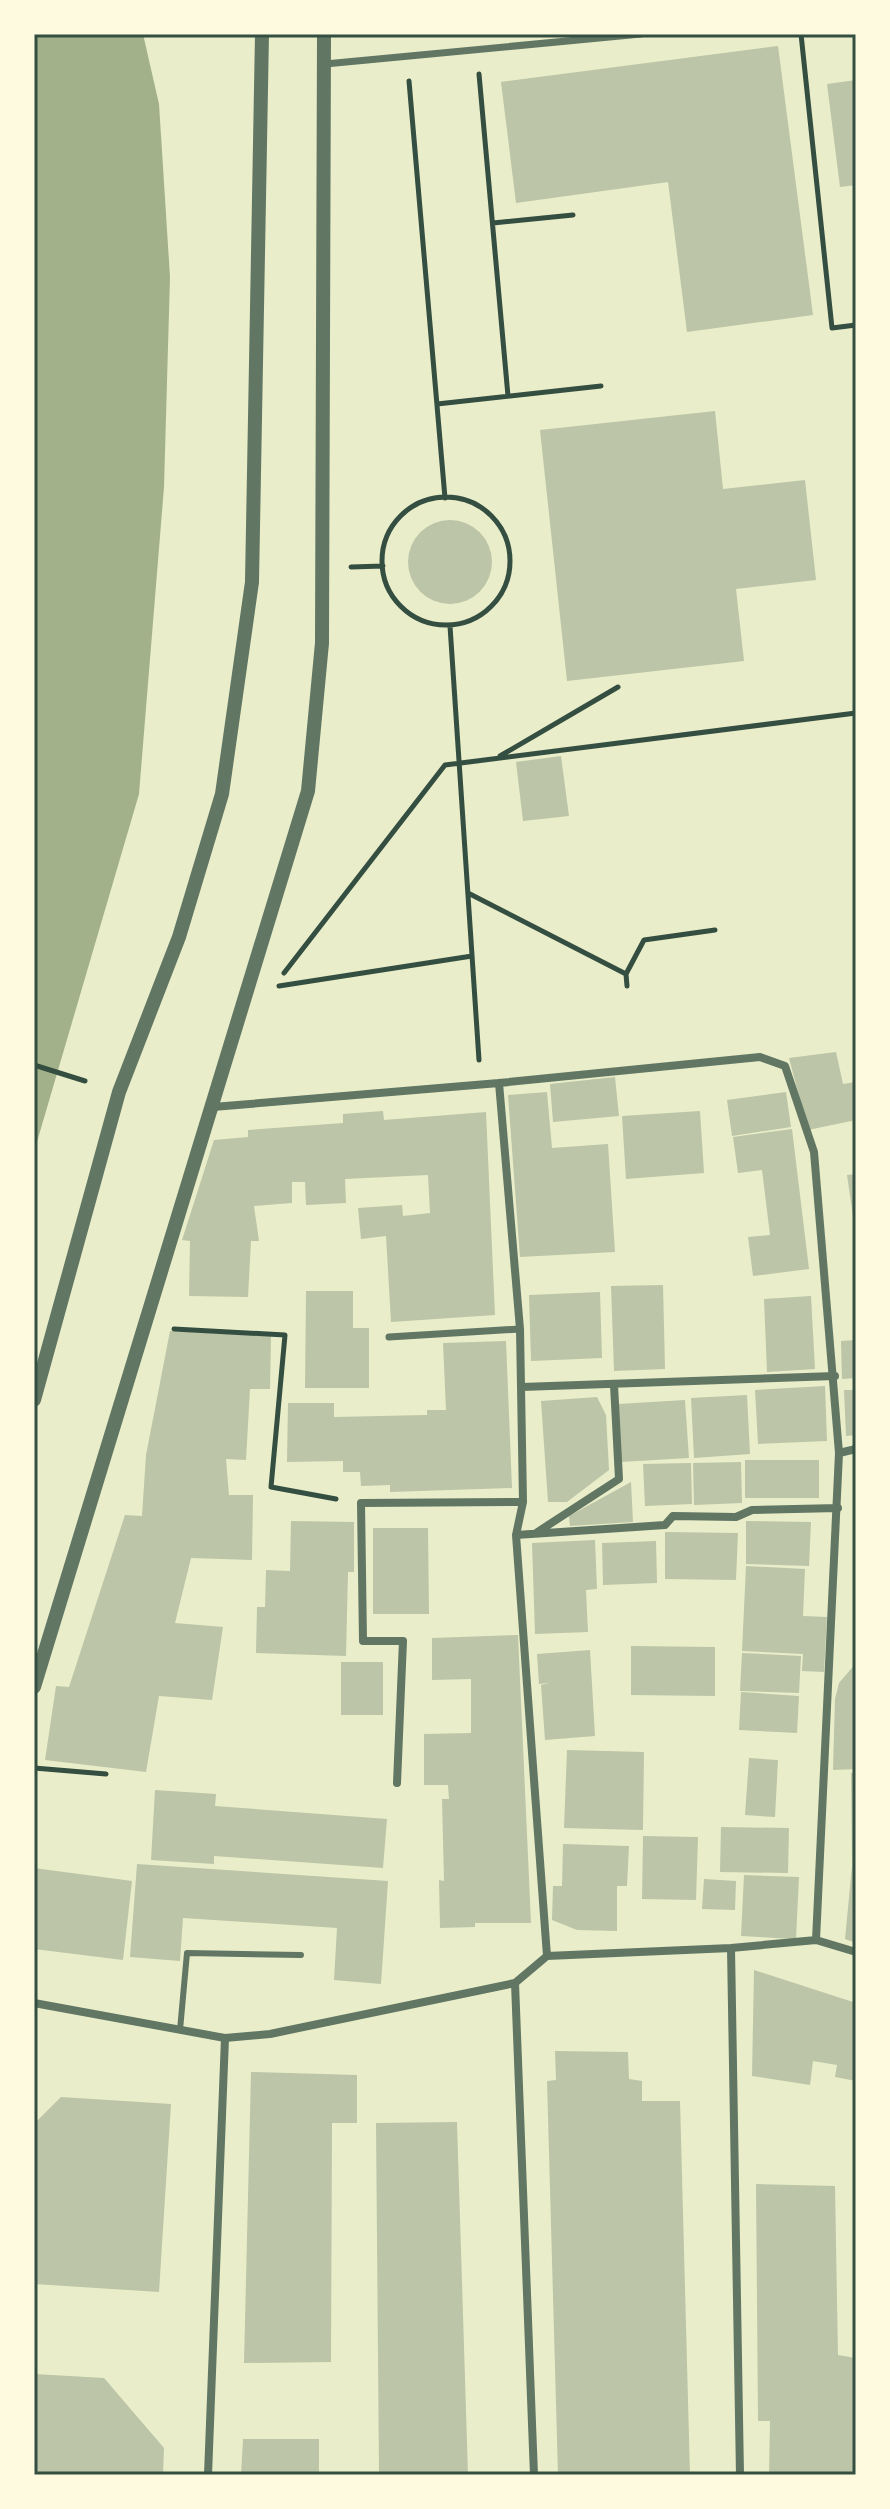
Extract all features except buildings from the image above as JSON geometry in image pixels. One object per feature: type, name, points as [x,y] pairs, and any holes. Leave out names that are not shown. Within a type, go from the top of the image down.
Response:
[{"type":"street","points":[[34,1400],[119,1092],[179,937],[222,794],[252,582],[262,34]]},
{"type":"street","points":[[34,1687],[308,791],[322,643],[324,34]]},
{"type":"street","points":[[324,64],[641,34]]},
{"type":"street","points":[[213,1107],[760,1057],[785,1066],[814,1152],[839,1453],[823,1737],[816,1940]]},
{"type":"street","points":[[499,1083],[520,1329],[523,1502],[516,1535],[547,1956]]},
{"type":"street","points":[[389,1337],[520,1329]]},
{"type":"street","points":[[522,1387],[835,1376]]},
{"type":"street","points":[[535,1534],[619,1479],[614,1385]]},
{"type":"street","points":[[839,1453],[856,1449]]},
{"type":"street","points":[[397,1783],[403,1641],[363,1641],[361,1503],[523,1502]]},
{"type":"street","points":[[516,1535],[665,1525],[673,1516],[736,1517],[752,1510],[838,1508]]},
{"type":"street","points":[[34,2003],[225,2038],[270,2034],[515,1983],[547,1956],[731,1948],[816,1940],[856,1952]]},
{"type":"street","points":[[731,1948],[740,2475]]},
{"type":"street","points":[[515,1983],[534,2475]]},
{"type":"street","points":[[208,2475],[225,2038]]},
{"type":"lane","points":[[180,2030],[187,1953],[301,1955]]},
{"type":"path","points":[[801,34],[832,328],[856,325]]},
{"type":"path","points":[[477,50],[508,396]]},
{"type":"path","points":[[407,56],[445,498]]},
{"type":"path","points":[[493,223],[573,215]]},
{"type":"path","points":[[437,404],[601,386]]},
{"type":"path","points":[[445,498],[476,505],[493,517],[504,534],[509,554],[508,575],[501,594],[488,610],[470,621],[450,626],[428,623],[401,606],[384,579],[382,558],[387,536],[399,518],[416,505],[445,498]]},
{"type":"path","points":[[450,626],[480,1085]]},
{"type":"path","points":[[496,758],[618,687]]},
{"type":"path","points":[[472,956],[274,987],[445,765],[856,713]]},
{"type":"path","points":[[467,892],[626,974]]},
{"type":"path","points":[[627,986],[626,974],[644,940],[715,930]]},
{"type":"path","points":[[34,1065],[85,1081]]},
{"type":"path","points":[[145,1327],[285,1335],[271,1487],[361,1503]]},
{"type":"path","points":[[34,1768],[106,1774]]},
{"type":"shaded area","points":[[34,34],[143,34],[159,104],[170,277],[164,487],[139,794],[34,1152]]}]
